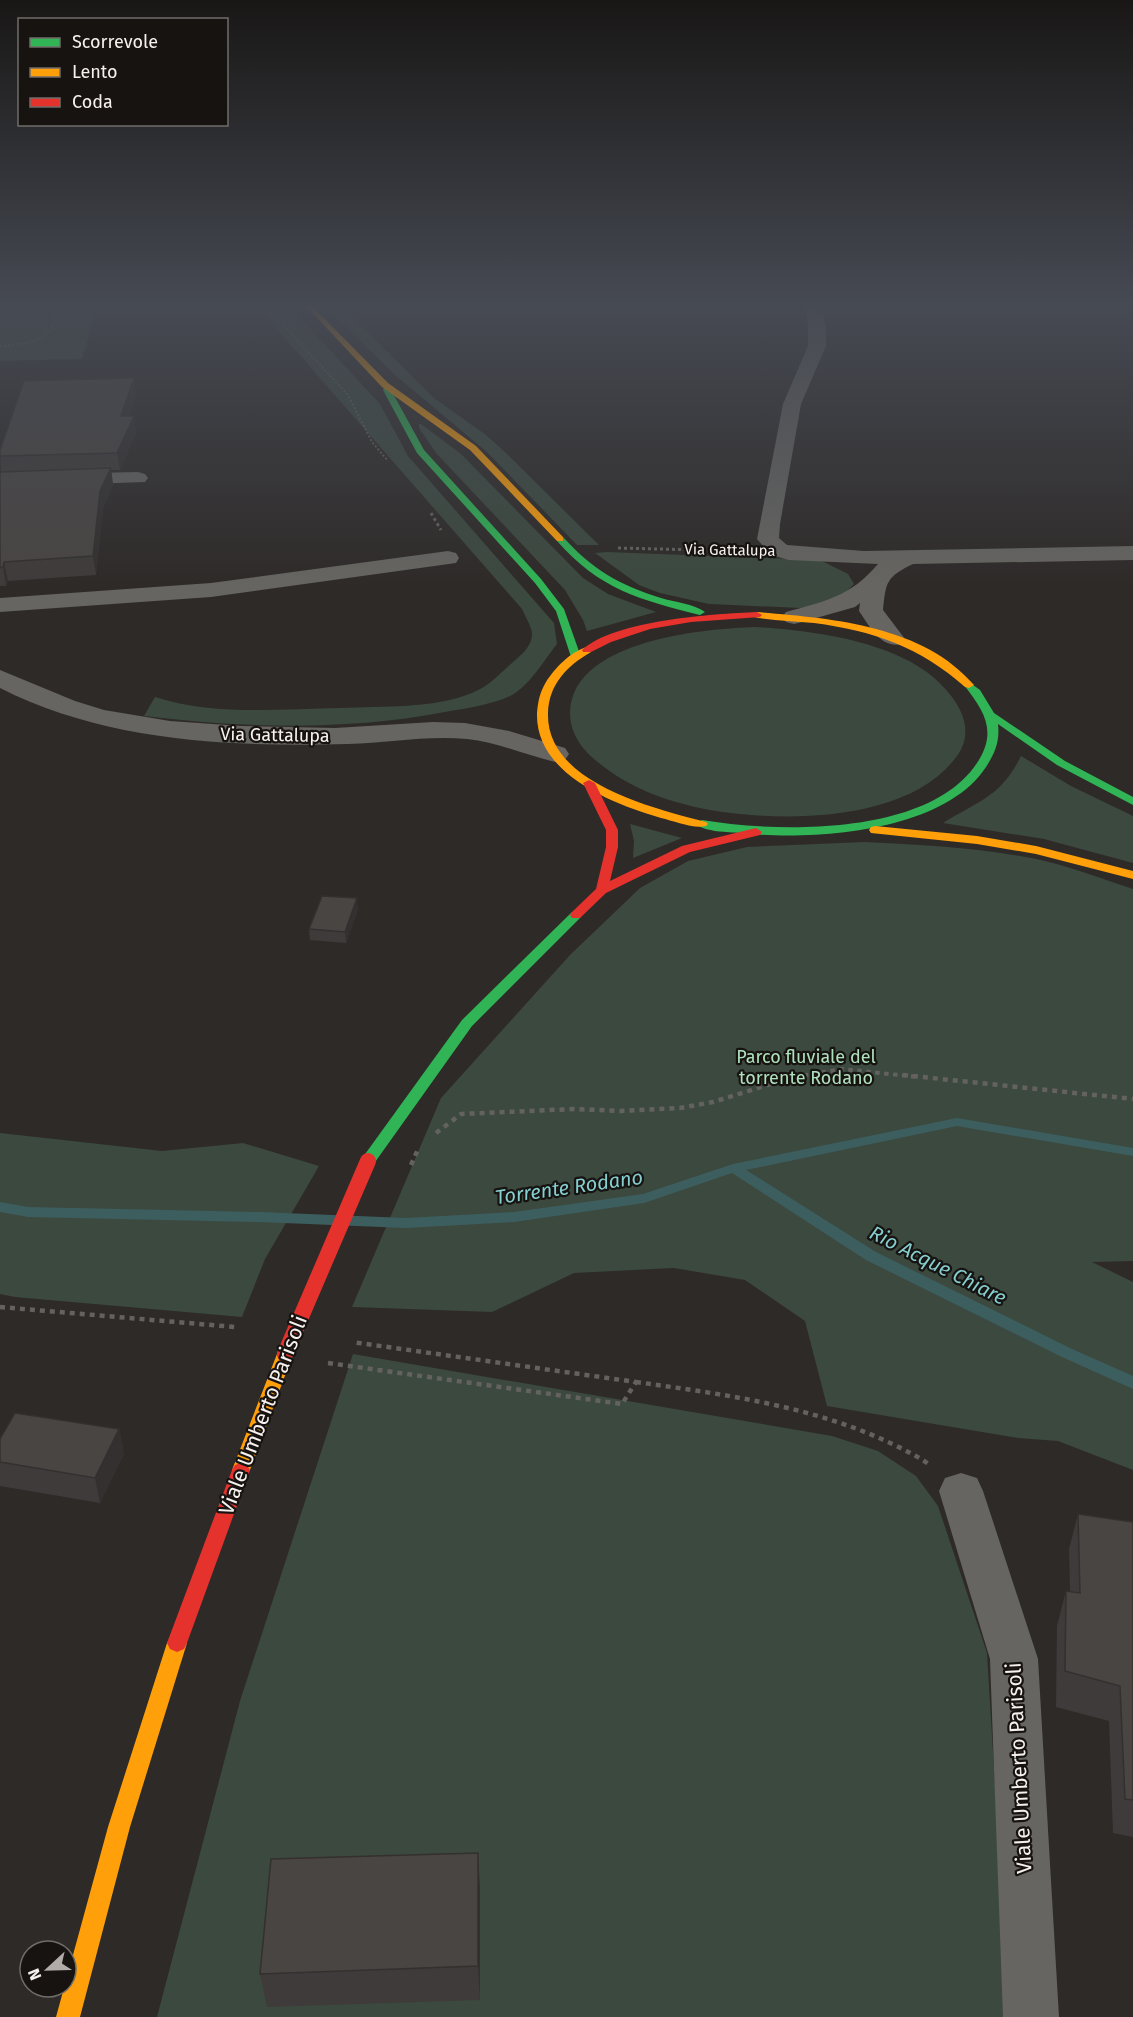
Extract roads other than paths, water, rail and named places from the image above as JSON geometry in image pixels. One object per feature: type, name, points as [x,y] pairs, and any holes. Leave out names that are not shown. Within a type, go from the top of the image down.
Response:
[{"type":"main road","points":[[392,399],[420,451],[538,581],[561,611],[576,657]]},
{"type":"main road","points":[[405,399],[473,448],[585,565],[609,581],[640,596],[720,616]]},
{"type":"main road","points":[[993,716],[993,744],[982,766],[962,787],[932,805],[893,819],[849,827],[756,832],[679,819],[625,801],[589,783],[555,754],[545,737],[540,719],[545,693],[559,671],[594,646],[638,629],[691,618],[794,617],[829,622],[893,639],[923,652],[950,667],[970,684],[993,716],[1037,749],[1102,788],[1133,802]]},
{"type":"main road","points":[[589,783],[612,830],[612,847],[602,890]]},
{"type":"main road","points":[[849,827],[978,840],[1036,850],[1133,875]]},
{"type":"main road","name":"Viale Umberto Parisoli","points":[[68,2017],[99,1895],[143,1745],[179,1638],[285,1354],[368,1161],[467,1023],[532,956],[602,890],[686,849],[756,832]]},
{"type":"street","name":"Via Gattalupa","points":[[794,399],[769,524],[768,539],[779,550],[828,556],[909,557],[1133,553]]},
{"type":"street","points":[[0,481],[138,477]]},
{"type":"street","name":"Via Gattalupa","points":[[828,556],[856,569],[875,582]]},
{"type":"street","name":"Via Gattalupa","points":[[794,617],[841,604],[875,582],[887,568],[909,557]]},
{"type":"street","points":[[0,605],[211,590],[448,558]]},
{"type":"street","points":[[875,582],[871,612],[893,639]]},
{"type":"street","name":"Via Gattalupa","points":[[0,678],[57,705],[79,713],[117,721],[217,734],[354,736],[460,730],[500,737],[555,754]]},
{"type":"street","name":"Viale Umberto Parisoli","points":[[961,1491],[1014,1659],[1031,2017]]},
{"type":"waterway","name":"Torrente Rodano","points":[[733,1168],[957,1122],[1133,1152]]},
{"type":"waterway","name":"Torrente Rodano","points":[[0,1207],[28,1212],[406,1223],[514,1217],[644,1198],[733,1168]]},
{"type":"waterway","name":"Rio Acque Chiare","points":[[733,1168],[871,1256],[1133,1383]]},
{"type":"park label","name":"Parco fluviale del torrente Rodano","points":[[806,1067]]}]
